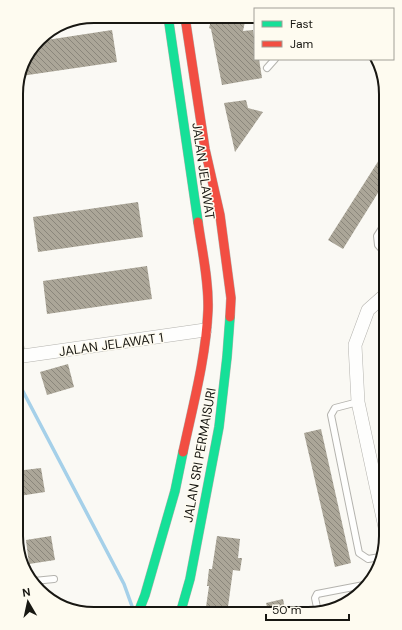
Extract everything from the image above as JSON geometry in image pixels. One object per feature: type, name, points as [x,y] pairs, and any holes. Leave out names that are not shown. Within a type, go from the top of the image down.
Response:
[{"type":"street","name":"JALAN JELAWAT","points":[[169,23],[207,284],[208,310],[212,334]]},
{"type":"street","name":"JALAN JELAWAT","points":[[186,23],[205,149],[220,215],[231,298]]},
{"type":"street","points":[[227,357],[223,345],[212,334],[212,329],[219,322],[231,298]]},
{"type":"street","name":"JALAN SRI PERMAISURI","points":[[182,607],[190,579],[201,495],[218,427],[227,357],[231,298]]},
{"type":"street","points":[[379,300],[368,310],[355,345],[358,402],[379,500]]},
{"type":"street","name":"JALAN JELAWAT 1","points":[[23,356],[212,334]]},
{"type":"street","name":"JALAN SRI PERMAISURI","points":[[141,607],[179,491],[203,358],[212,334]]},
{"type":"lane","points":[[267,68],[274,60]]},
{"type":"lane","points":[[379,233],[377,236],[379,246]]},
{"type":"lane","points":[[358,402],[335,408],[331,415],[359,553],[368,559],[376,558]]},
{"type":"lane","points":[[39,580],[54,579]]},
{"type":"lane","points":[[317,606],[315,598],[317,594],[358,586]]},
{"type":"building","points":[[210,23],[245,23],[243,31],[253,30],[254,60],[259,60],[262,78],[222,85],[211,29],[209,28]]},
{"type":"building","points":[[112,30],[117,62],[25,75],[35,55],[49,40]]},
{"type":"building","points":[[246,100],[248,108],[263,112],[235,152],[224,103]]},
{"type":"building","points":[[379,160],[379,191],[343,249],[328,240]]},
{"type":"building","points":[[138,202],[143,237],[38,252],[33,217]]},
{"type":"building","points":[[147,266],[152,299],[47,314],[43,281]]},
{"type":"building","points":[[68,364],[74,387],[47,395],[40,372]]},
{"type":"building","points":[[321,429],[351,563],[335,567],[304,433]]},
{"type":"building","points":[[41,468],[45,492],[23,495],[23,470]]},
{"type":"building","points":[[51,536],[55,560],[29,564],[26,540]]},
{"type":"building","points":[[217,536],[240,539],[238,558],[242,558],[240,571],[233,570],[228,607],[206,607],[209,586],[207,586],[209,569],[212,569]]},
{"type":"building","points":[[283,599],[285,607],[267,607],[266,603]]},
{"type":"waterway","points":[[23,391],[124,584],[132,607]]},
{"type":"traffic: fast","points":[[169,23],[198,222]]},
{"type":"traffic: fast","points":[[182,607],[190,579],[219,427],[230,317]]},
{"type":"traffic: fast","points":[[140,607],[175,491],[183,452]]},
{"type":"traffic: jam","points":[[186,23],[205,149],[220,215],[231,298],[230,317]]},
{"type":"traffic: jam","points":[[183,452],[202,364],[207,328],[208,299],[198,222]]}]
